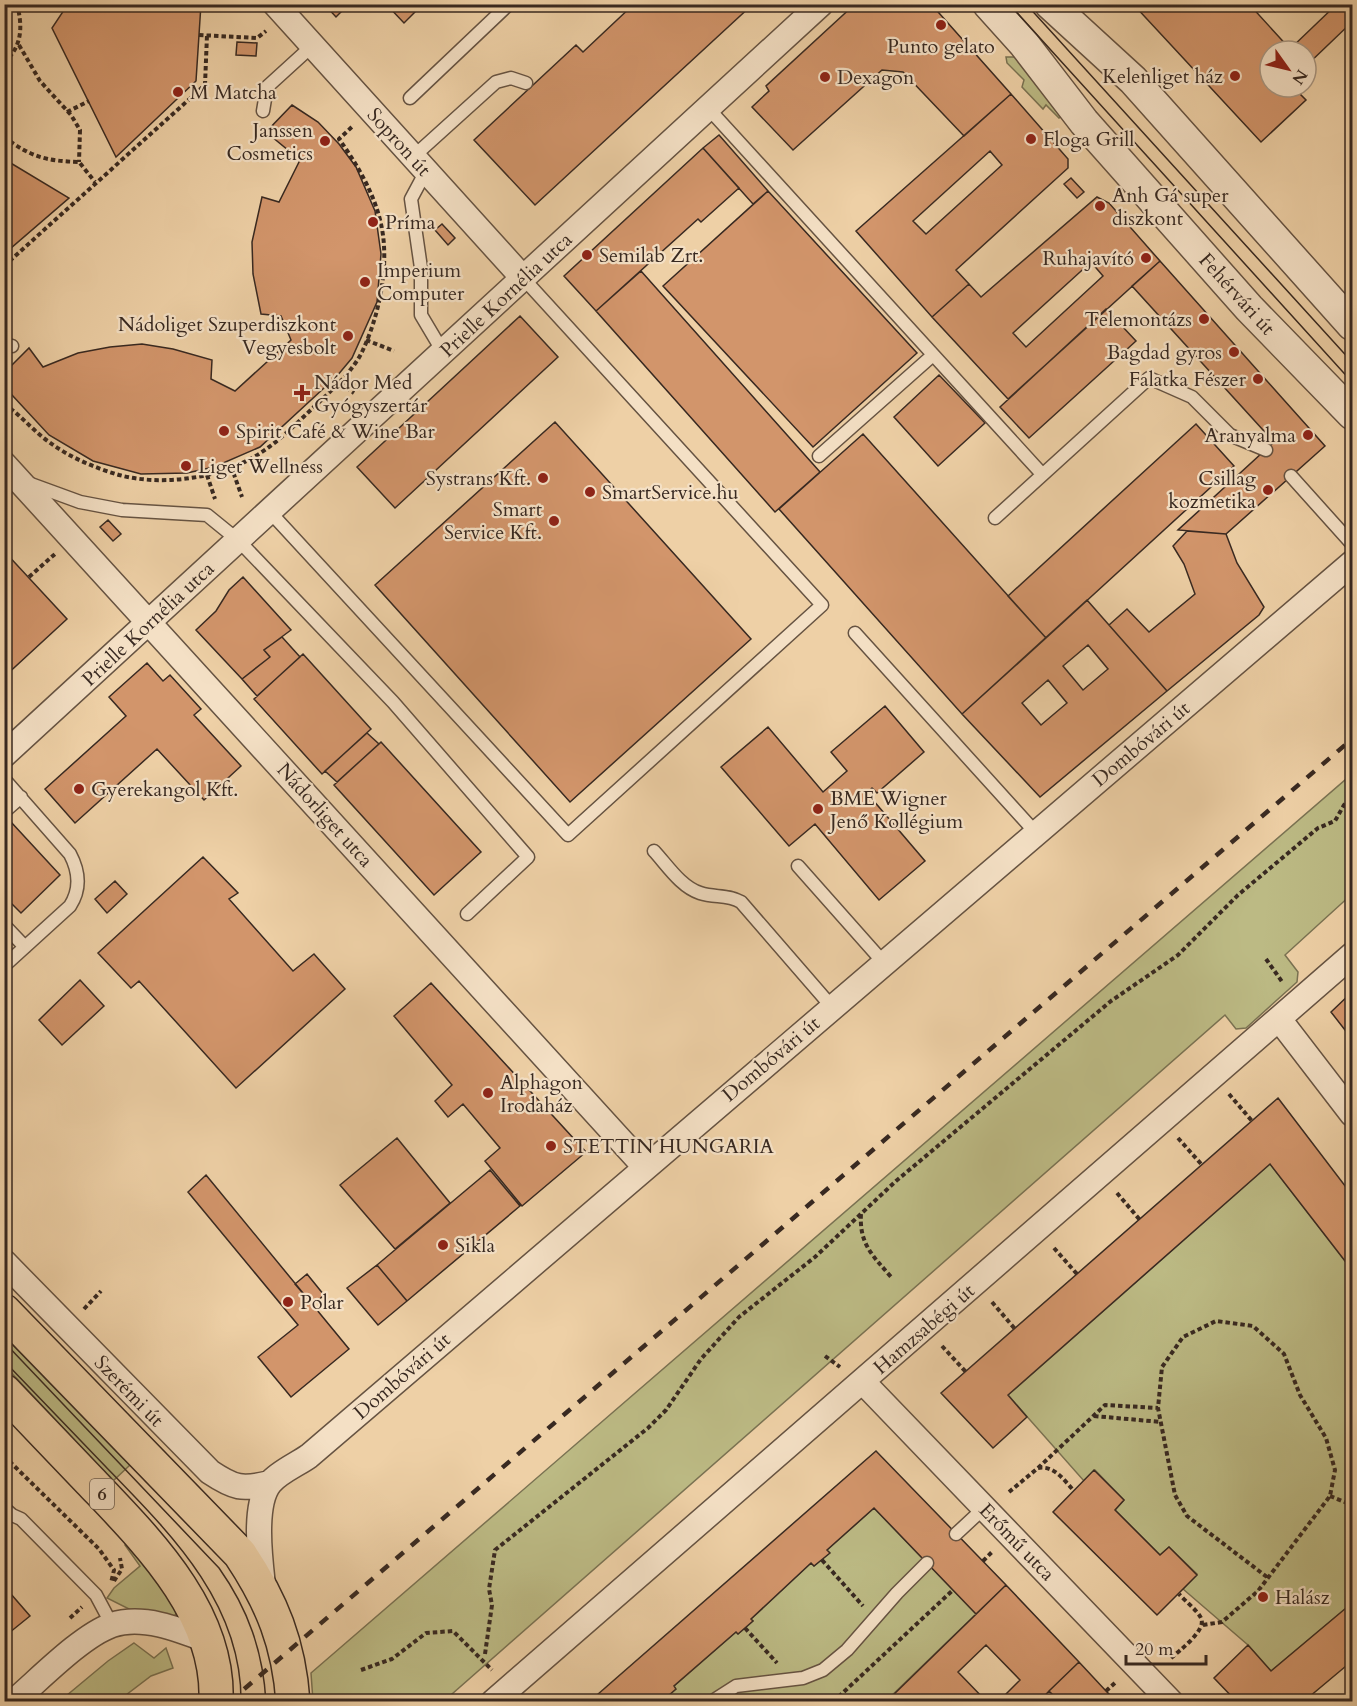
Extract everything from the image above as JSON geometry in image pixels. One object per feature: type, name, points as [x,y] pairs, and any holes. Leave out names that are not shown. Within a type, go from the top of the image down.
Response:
[{"type":"main road","name":"Szerémi út","points":[[4,1311],[240,1554],[263,1589],[277,1619],[288,1659],[293,1701]]},
{"type":"main road","name":"6","points":[[4,1391],[124,1516],[169,1569],[191,1603],[206,1640]]},
{"type":"main road","points":[[206,1640],[214,1666],[216,1701]]},
{"type":"street","name":"Prielle Kornélia utca","points":[[4,755],[821,4]]},
{"type":"street","name":"Fehérvári út","points":[[988,4],[1024,44],[1084,122],[1256,316],[1353,414]]},
{"type":"street","points":[[1050,4],[1133,80],[1353,325]]},
{"type":"street","name":"Sopron út","points":[[281,11],[523,278]]},
{"type":"street","name":"Nádorliget utca","points":[[11,472],[645,1167]]},
{"type":"street","name":"Dombóvári út","points":[[270,1483],[309,1456],[1353,563]]},
{"type":"street","name":"Hamzsabégi út","points":[[493,1701],[1353,955]]},
{"type":"street","points":[[1279,1019],[1353,1114]]},
{"type":"street","name":"Szerémi út","points":[[4,1262],[210,1472],[229,1485],[247,1488],[270,1483]]},
{"type":"street","name":"Erőmű utca","points":[[863,1382],[984,1508],[1159,1697]]},
{"type":"street","points":[[263,1589],[259,1545],[260,1512],[270,1483]]},
{"type":"street","points":[[13,1701],[90,1637],[112,1625],[149,1623],[172,1627],[206,1640]]},
{"type":"lane","points":[[410,98],[509,4]]},
{"type":"lane","points":[[263,111],[267,87],[312,46]]},
{"type":"lane","points":[[443,352],[420,315],[421,268],[411,199],[419,164],[496,82],[511,78],[526,83]]},
{"type":"lane","points":[[708,108],[1042,474]]},
{"type":"lane","points":[[270,512],[568,835],[822,606],[523,278]]},
{"type":"lane","points":[[819,456],[933,355]]},
{"type":"lane","points":[[994,518],[1149,378],[1192,397],[1230,435],[1266,450]]},
{"type":"lane","points":[[11,472],[80,502],[122,510],[207,515],[239,541],[393,702],[528,857],[467,914]]},
{"type":"lane","points":[[1291,476],[1353,544]]},
{"type":"lane","points":[[855,633],[1036,833]]},
{"type":"lane","points":[[4,779],[70,854],[76,865],[78,880],[76,896],[70,906],[4,966]]},
{"type":"lane","points":[[4,812],[21,797]]},
{"type":"lane","points":[[654,851],[692,890],[709,896],[731,896],[741,902],[832,1007]]},
{"type":"lane","points":[[798,866],[884,963]]},
{"type":"lane","points":[[4,925],[25,947]]},
{"type":"lane","points":[[4,1508],[21,1519],[96,1595],[112,1625]]},
{"type":"lane","points":[[956,1534],[984,1508]]},
{"type":"lane","points":[[711,1701],[736,1686],[803,1678],[823,1670],[847,1650],[927,1563]]},
{"type":"path","points":[[4,63],[19,45],[22,22],[17,4]]},
{"type":"path","points":[[199,34],[246,40],[257,38],[281,11]]},
{"type":"path","points":[[4,266],[205,85],[207,35]]},
{"type":"path","points":[[19,45],[40,81],[68,112],[80,130],[79,162],[95,182]]},
{"type":"path","points":[[68,112],[89,101]]},
{"type":"path","points":[[4,404],[49,442],[79,460],[120,475],[141,476],[155,480],[207,475],[231,466],[251,458],[294,426],[340,383],[362,353],[376,314],[383,278],[384,244],[374,198],[361,171],[339,139],[356,124]]},
{"type":"path","points":[[4,137],[23,151],[48,161],[79,162]]},
{"type":"path","points":[[366,340],[394,351]]},
{"type":"path","points":[[340,383],[354,393]]},
{"type":"path","points":[[231,466],[242,497]]},
{"type":"path","points":[[29,577],[57,552]]},
{"type":"path","points":[[361,1670],[392,1659],[426,1633],[453,1631],[483,1656],[490,1623],[492,1605],[489,1589],[495,1551],[648,1428],[666,1410],[701,1359],[739,1317],[815,1257],[896,1181],[1111,1001],[1178,956],[1247,888],[1318,828],[1335,821],[1344,805],[1353,798]]},
{"type":"path","points":[[1228,1094],[1252,1121]]},
{"type":"path","points":[[1178,1137],[1202,1165]]},
{"type":"path","points":[[1116,1192],[1140,1220]]},
{"type":"path","points":[[861,1214],[860,1233],[868,1248],[892,1278]]},
{"type":"path","points":[[1054,1247],[1077,1274]]},
{"type":"path","points":[[90,1315],[84,1309],[101,1292]]},
{"type":"path","points":[[992,1302],[1015,1329]]},
{"type":"path","points":[[1203,1625],[1222,1622],[1258,1591],[1330,1496],[1335,1470],[1326,1438],[1300,1395],[1284,1354],[1253,1326],[1216,1321],[1183,1337],[1162,1367],[1158,1408],[1174,1495],[1187,1516],[1267,1577]]},
{"type":"path","points":[[942,1346],[966,1372]]},
{"type":"path","points":[[1009,1492],[1105,1405],[1158,1408]]},
{"type":"path","points":[[1093,1416],[1161,1422]]},
{"type":"path","points":[[4,1456],[99,1550],[114,1570],[114,1582]]},
{"type":"path","points":[[1038,1468],[1050,1467],[1074,1491]]},
{"type":"path","points":[[1330,1496],[1353,1504]]},
{"type":"path","points":[[983,1561],[997,1547]]},
{"type":"path","points":[[69,1618],[114,1582],[122,1569],[119,1556]]},
{"type":"path","points":[[822,1560],[874,1619]]},
{"type":"path","points":[[833,1701],[953,1590]]},
{"type":"path","points":[[1171,1658],[1196,1635],[1203,1625],[1202,1619],[1179,1594]]},
{"type":"path","points":[[745,1628],[792,1680]]},
{"type":"path","points":[[1106,1690],[1121,1677]]},
{"type":"shaded area","points":[[1006,57],[1016,57],[1064,115],[1059,118],[1046,105],[1043,109],[1022,87],[1024,80],[1007,63]]},
{"type":"shaded area","points":[[1352,774],[1352,894],[1285,955],[1298,972],[1297,982],[1246,1028],[1236,1029],[1225,1015],[444,1701],[313,1701],[311,1673]]},
{"type":"shaded area","points":[[1270,1164],[1352,1270],[1352,1603],[1271,1671],[1248,1645],[1183,1589],[1197,1574],[1169,1547],[1160,1555],[1115,1510],[1124,1500],[1095,1470],[1084,1481],[1008,1395]]},
{"type":"shaded area","points":[[5,1337],[130,1465],[113,1481],[5,1366]]},
{"type":"shaded area","points":[[874,1508],[976,1614],[886,1701],[859,1701],[854,1696],[848,1702],[661,1702],[674,1686],[736,1632],[738,1634],[753,1621],[751,1619],[811,1563],[814,1566],[829,1553],[827,1550]]},
{"type":"shaded area","points":[[131,1542],[177,1612],[174,1617],[131,1610],[107,1598],[114,1588],[140,1566],[125,1545]]},
{"type":"shaded area","points":[[134,1643],[154,1658],[166,1648],[173,1668],[151,1676],[118,1701],[60,1701],[108,1661]]},
{"type":"building","points":[[68,4],[201,4],[196,81],[116,157],[52,28]]},
{"type":"building","points":[[324,4],[349,4],[336,17]]},
{"type":"building","points":[[386,4],[423,4],[404,23]]},
{"type":"building","points":[[634,4],[753,4],[535,205],[474,140],[576,45],[583,52]]},
{"type":"building","name":"Dexagon","points":[[855,4],[931,4],[1011,94],[964,136],[903,72],[882,70],[793,150],[752,107],[769,91],[766,86]]},
{"type":"building","name":"Kelenliget ház","points":[[1133,4],[1249,4],[1281,39],[1258,39],[1258,99],[1306,100],[1261,142]]},
{"type":"building","name":"Kelenliget ház","points":[[1337,4],[1352,4],[1352,22],[1318,55],[1318,39],[1300,39]]},
{"type":"building","points":[[237,42],[257,43],[256,56],[236,55]]},
{"type":"building","points":[[1011,94],[1068,159],[1068,168],[956,270],[969,284],[932,317],[856,231]],"holes":[[[990,151],[1002,165],[926,234],[913,221]]]},
{"type":"building","points":[[292,105],[318,122],[339,144],[356,167],[375,211],[381,254],[377,302],[352,358],[337,376],[260,447],[214,467],[187,473],[141,474],[93,461],[49,435],[12,395],[4,382],[4,373],[29,348],[43,367],[78,353],[110,347],[142,344],[173,349],[212,360],[211,379],[235,391],[291,340],[281,316],[261,314],[253,274],[252,242],[262,197],[279,202],[300,160],[266,132]]},
{"type":"building","points":[[719,135],[768,191],[753,204],[703,148]]},
{"type":"building","points":[[703,148],[739,188],[701,222],[698,219],[596,311],[564,276]]},
{"type":"building","points":[[4,159],[69,198],[4,254]]},
{"type":"building","points":[[1071,178],[1084,192],[1077,198],[1064,184]]},
{"type":"building","points":[[768,191],[917,353],[813,447],[663,286]]},
{"type":"building","points":[[1097,197],[1109,203],[1160,261],[1008,399],[932,317],[969,284],[981,297]],"holes":[[[1091,262],[1103,276],[1026,347],[1013,333]]]},
{"type":"building","points":[[442,224],[455,238],[448,245],[435,230]]},
{"type":"building","points":[[1160,261],[1325,446],[1226,534],[1178,530],[1274,442],[1132,286]]},
{"type":"building","points":[[641,271],[820,472],[775,512],[596,311]]},
{"type":"building","points":[[1106,309],[1136,341],[1029,438],[1000,407]]},
{"type":"building","points":[[520,316],[558,357],[395,508],[357,467]]},
{"type":"building","points":[[939,375],[985,423],[938,466],[894,417]]},
{"type":"building","points":[[555,422],[751,639],[570,802],[375,585]]},
{"type":"building","points":[[1196,424],[1234,466],[1046,638],[1008,596]]},
{"type":"building","points":[[863,434],[1046,638],[962,714],[779,509]]},
{"type":"building","points":[[108,520],[121,534],[113,541],[100,527]]},
{"type":"building","points":[[1187,531],[1226,534],[1237,563],[1264,607],[1259,615],[1167,691],[1109,625],[1127,609],[1149,632],[1195,594],[1184,564],[1173,546]]},
{"type":"building","points":[[4,551],[67,619],[4,677]]},
{"type":"building","points":[[243,577],[291,630],[264,650],[270,657],[242,679],[196,630],[216,611],[229,590]]},
{"type":"building","points":[[1087,600],[1167,691],[1040,797],[962,714]],"holes":[[[1088,645],[1108,669],[1083,690],[1063,666]],[[1048,680],[1067,703],[1041,725],[1022,703]]]},
{"type":"building","points":[[282,637],[300,657],[257,696],[242,679],[270,657],[264,650]]},
{"type":"building","points":[[303,654],[371,729],[322,774],[254,699]]},
{"type":"building","points":[[147,663],[163,681],[170,675],[201,709],[194,715],[241,766],[204,800],[157,749],[75,823],[45,789],[126,716],[109,697]]},
{"type":"building","name":"BME Wigner Jenő Kollégium","points":[[885,706],[924,752],[877,793],[872,788],[867,793],[925,861],[879,900],[815,824],[789,846],[721,767],[768,727],[823,792],[847,771],[831,752]]},
{"type":"building","points":[[367,733],[379,744],[337,782],[325,771]]},
{"type":"building","points":[[381,742],[481,852],[434,895],[334,785]]},
{"type":"building","points":[[11,822],[60,875],[21,913],[4,896],[4,828]]},
{"type":"building","points":[[203,857],[238,893],[229,899],[293,971],[314,954],[345,989],[236,1088],[139,981],[131,988],[98,953]]},
{"type":"building","points":[[115,881],[127,894],[107,913],[95,899]]},
{"type":"building","points":[[80,980],[104,1006],[62,1045],[39,1020]]},
{"type":"building","name":"Alphagon Irodaház","points":[[431,983],[586,1152],[522,1206],[485,1161],[500,1148],[463,1104],[448,1117],[435,1101],[452,1085],[394,1016]]},
{"type":"building","points":[[1352,992],[1352,1039],[1331,1012]]},
{"type":"building","points":[[1278,1098],[1352,1195],[1352,1270],[1270,1164],[1008,1395],[1027,1417],[993,1448],[941,1393]]},
{"type":"building","points":[[397,1138],[450,1203],[395,1249],[340,1185]]},
{"type":"building","points":[[490,1170],[520,1206],[407,1301],[377,1265]]},
{"type":"building","points":[[206,1175],[349,1349],[291,1397],[258,1357],[298,1325],[188,1192]]},
{"type":"building","points":[[377,1265],[407,1301],[378,1325],[347,1288]]},
{"type":"building","points":[[307,1274],[324,1295],[313,1305],[295,1284]]},
{"type":"building","points":[[876,1451],[1006,1585],[976,1614],[874,1508],[827,1550],[830,1553],[814,1566],[811,1563],[751,1619],[753,1621],[738,1634],[736,1632],[674,1686],[676,1689],[661,1702],[589,1702]]},
{"type":"building","points":[[1094,1470],[1124,1500],[1115,1510],[1160,1555],[1169,1547],[1197,1575],[1157,1615],[1053,1512]]},
{"type":"building","points":[[1006,1585],[1079,1662],[1039,1702],[998,1702],[1020,1680],[986,1645],[958,1672],[987,1702],[886,1702]]},
{"type":"building","points":[[4,1586],[30,1616],[4,1637]]},
{"type":"building","points":[[1352,1603],[1352,1661],[1303,1702],[1237,1702],[1214,1678],[1248,1645],[1271,1671]]},
{"type":"building","points":[[1079,1662],[1117,1702],[1060,1702],[1049,1691]]},
{"type":"tram line","points":[[1009,4],[1352,382]]},
{"type":"tram line","points":[[1026,4],[1352,362]]},
{"type":"tram line","points":[[4,1342],[219,1568],[238,1599],[252,1631],[261,1665],[266,1702]]},
{"type":"tram line","points":[[4,1361],[154,1518],[198,1572],[216,1602],[229,1633],[238,1666],[241,1702]]},
{"type":"railway","points":[[229,1702],[1352,739]]},
{"type":"place","name":"Punto gelato","points":[[941,25]]},
{"type":"place","name":"Kelenliget ház","points":[[1235,76]]},
{"type":"place","name":"Dexagon","points":[[825,77]]},
{"type":"place","name":"M Matcha","points":[[178,92]]},
{"type":"place","name":"Floga Grill","points":[[1031,139]]},
{"type":"place","name":"Janssen Cosmetics","points":[[325,141]]},
{"type":"place","name":"Anh Gá super diszkont","points":[[1100,206]]},
{"type":"place","name":"Príma","points":[[373,222]]},
{"type":"place","name":"Semilab Zrt.","points":[[587,255]]},
{"type":"place","name":"Ruhajavító","points":[[1146,258]]},
{"type":"place","name":"Imperium Computer","points":[[365,282]]},
{"type":"place","name":"Telemontázs","points":[[1204,319]]},
{"type":"place","name":"Nádoliget Szuperdiszkont Vegyesbolt","points":[[348,336]]},
{"type":"place","name":"Bagdad gyros","points":[[1234,352]]},
{"type":"place","name":"Falatka Fészer","points":[[1258,379]]},
{"type":"place","name":"Nádor Med Gyógyszertár","points":[[302,393]]},
{"type":"place","name":"Spirit Café & Wine Bar","points":[[224,431]]},
{"type":"place","name":"Aranyalma","points":[[1308,435]]},
{"type":"place","name":"Liget Wellness","points":[[186,466]]},
{"type":"place","name":"Systrans Kft.","points":[[543,478]]},
{"type":"place","name":"Csillag kozmetika","points":[[1268,490]]},
{"type":"place","name":"SmartService.hu","points":[[590,492]]},
{"type":"place","name":"Smart Service Kft.","points":[[554,521]]},
{"type":"place","name":"Gyerekangol Kft.","points":[[79,789]]},
{"type":"place","name":"BME Wigner Jenő Kollégium","points":[[818,809]]},
{"type":"place","name":"Alphagon Irodaház","points":[[488,1093]]},
{"type":"place","name":"STETTIN HUNGARIA","points":[[551,1146]]},
{"type":"place","name":"Sikla","points":[[443,1245]]},
{"type":"place","name":"Polar","points":[[288,1302]]},
{"type":"place","name":"Halász","points":[[1263,1597]]}]
